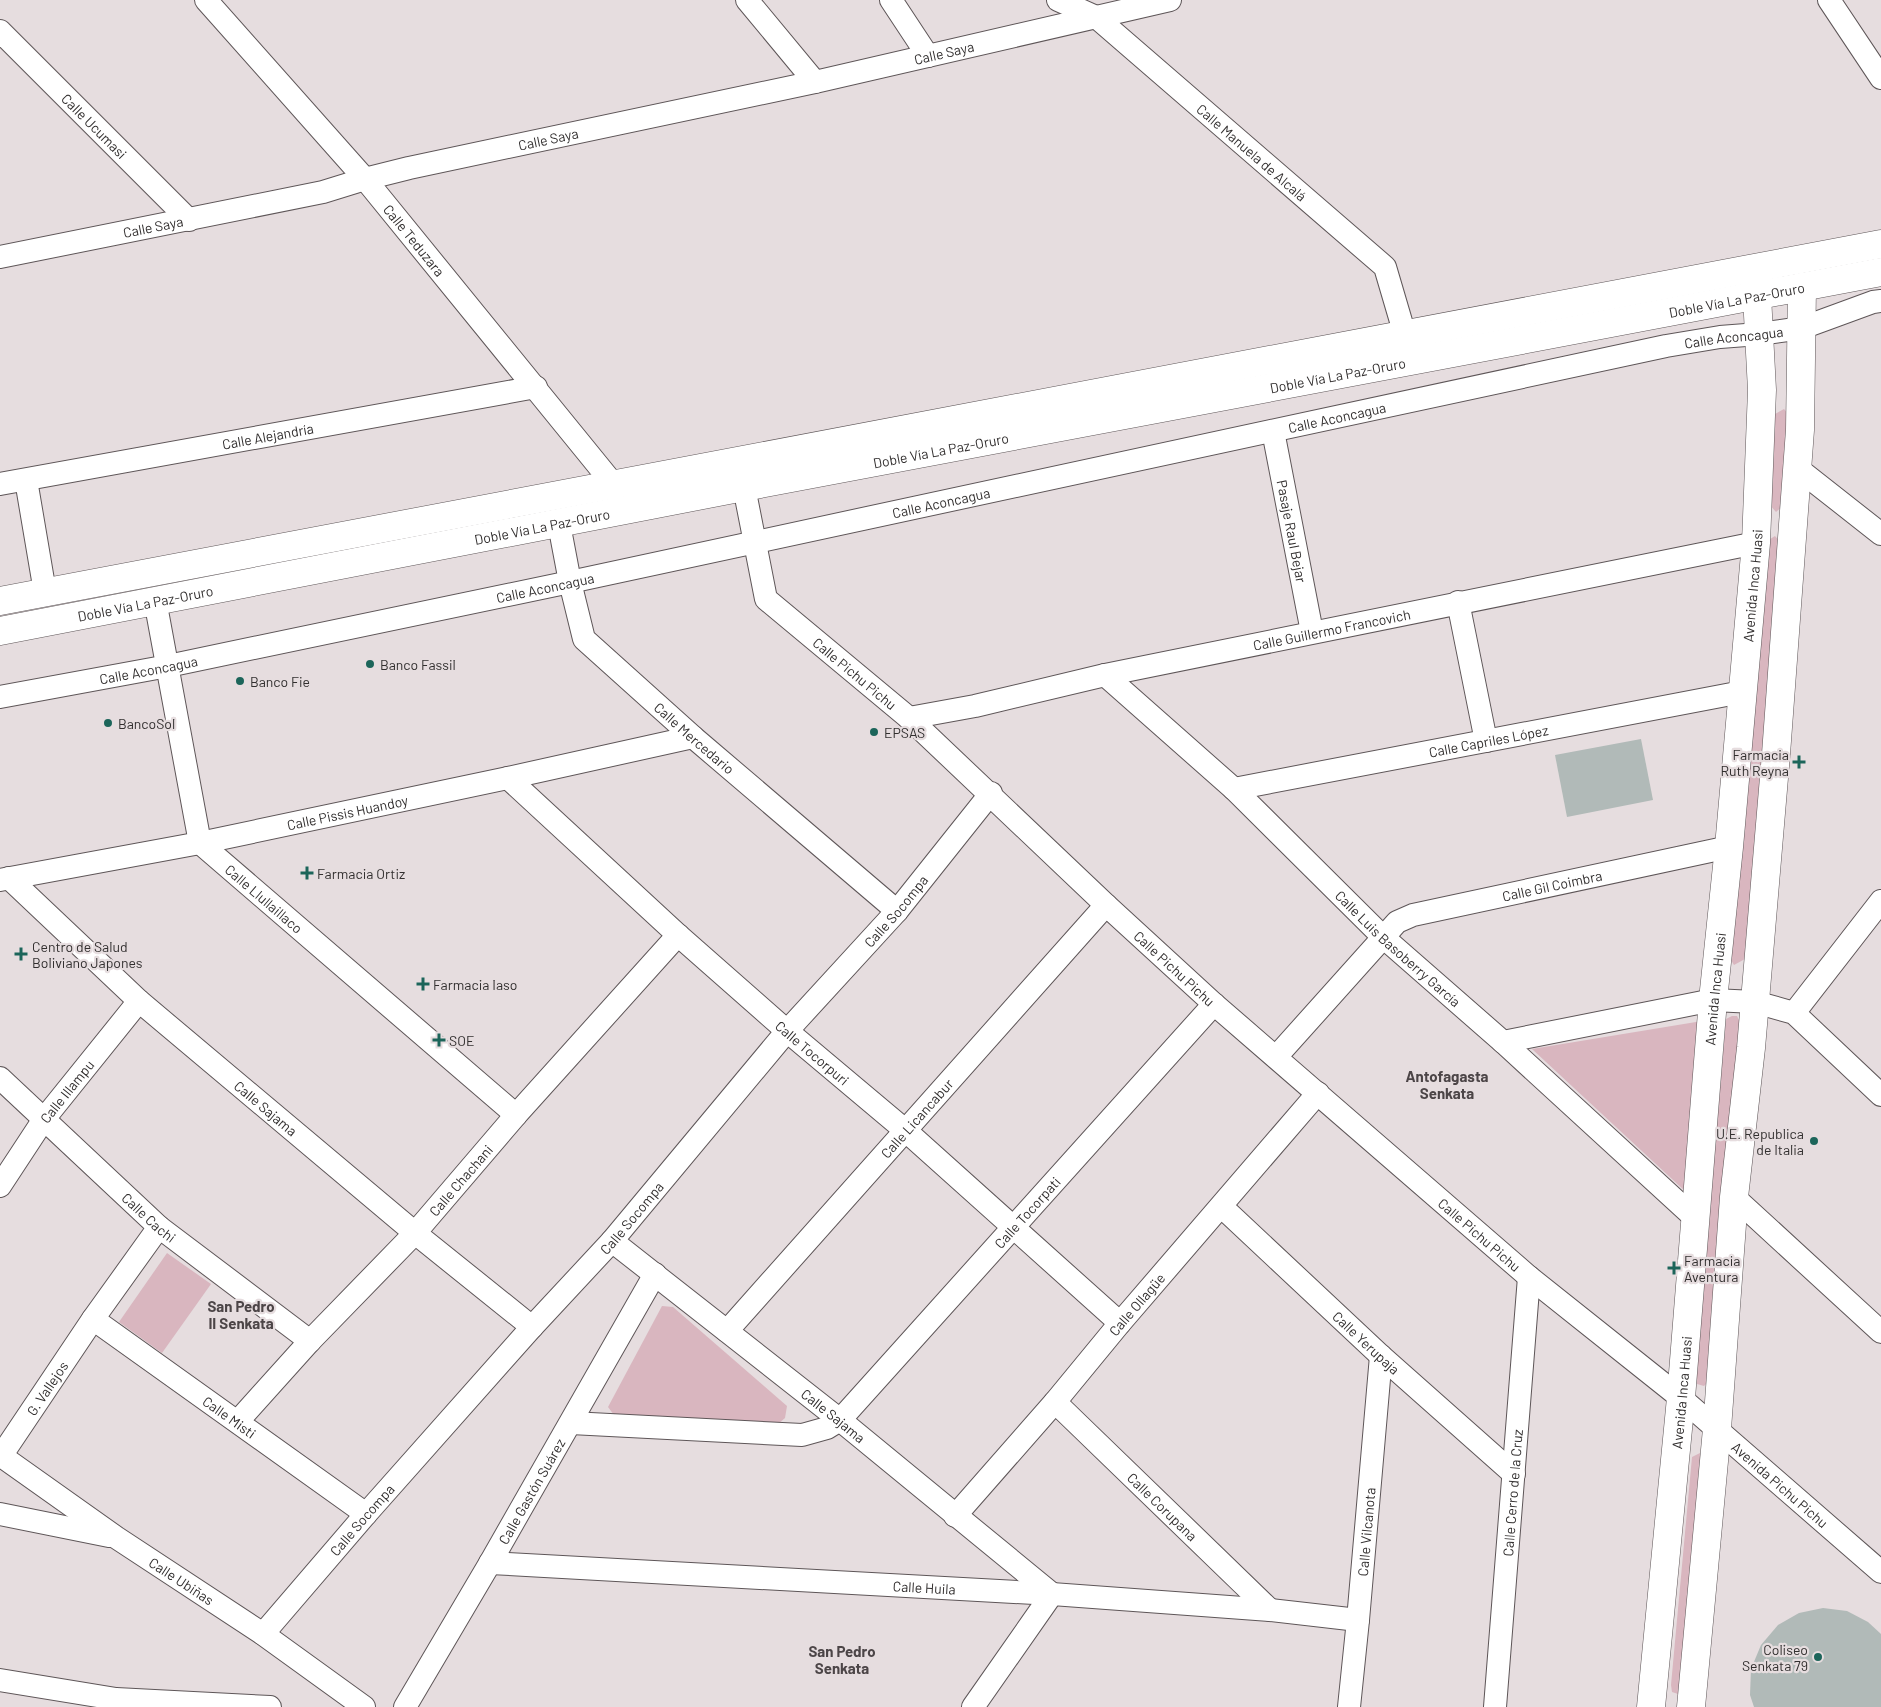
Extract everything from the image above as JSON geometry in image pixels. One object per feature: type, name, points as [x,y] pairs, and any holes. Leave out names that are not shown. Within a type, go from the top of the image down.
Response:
[{"type":"main road","name":"Doble Vía La Paz-Oruro","points":[[0,601],[1881,244]]},
{"type":"main road","name":"Avenida Inca Huasi","points":[[1651,1707],[1681,1398],[1713,1000],[1729,847],[1756,530],[1762,390],[1757,296],[1752,269]]},
{"type":"main road","name":"Doble Vía La Paz-Oruro","points":[[0,631],[744,487],[1881,272]]},
{"type":"main road","points":[[1691,1707],[1717,1429],[1734,1197],[1755,1002],[1798,468],[1802,287]]},
{"type":"main road","points":[[1756,530],[1794,518]]},
{"type":"street","name":"Calle Teduzara","points":[[206,0],[365,179],[614,485]]},
{"type":"street","points":[[748,0],[815,82]]},
{"type":"street","points":[[891,0],[928,56]]},
{"type":"street","name":"Calle Manuela de Alcalá","points":[[1058,0],[1096,17],[1385,267],[1405,335]]},
{"type":"street","name":"Calle Saya","points":[[0,257],[323,192],[365,179],[815,82],[1170,0]]},
{"type":"street","points":[[1829,0],[1881,78]]},
{"type":"street","name":"Calle Ucumasi","points":[[0,31],[189,220]]},
{"type":"street","name":"Calle Aconcagua","points":[[0,697],[168,666],[570,582],[1666,346],[1720,337],[1802,328],[1873,302],[1881,301]]},
{"type":"street","name":"Calle Alejandría","points":[[0,484],[536,387]]},
{"type":"street","name":"Pasaje Raul Bejar","points":[[1273,431],[1312,632]]},
{"type":"street","points":[[1798,468],[1881,534]]},
{"type":"street","points":[[26,480],[45,592]]},
{"type":"street","name":"Calle Pichu Pichu","points":[[744,487],[766,599],[909,718],[1106,905],[1214,1004],[1529,1278],[1681,1398]]},
{"type":"street","name":"Calle Mercedario","points":[[559,524],[570,582],[584,639],[693,737],[896,911]]},
{"type":"street","name":"Calle Guillermo Francovich","points":[[909,718],[976,706],[1105,675],[1458,602],[1756,530]]},
{"type":"street","points":[[156,600],[200,842]]},
{"type":"street","points":[[1458,602],[1486,741]]},
{"type":"street","name":"Calle Luis Basoberry García","points":[[1105,675],[1234,789],[1383,938],[1503,1042],[1696,1219]]},
{"type":"street","name":"Calle Capriles López","points":[[1234,789],[1742,692]]},
{"type":"street","name":"Calle Pissis Huandoy","points":[[4,879],[200,842],[508,778],[693,737]]},
{"type":"street","name":"Calle Tocorpuri","points":[[508,778],[678,935],[787,1031],[906,1131],[1120,1323]]},
{"type":"street","name":"Calle Socompa","points":[[263,1634],[366,1514],[532,1327],[612,1241],[787,1031],[896,911],[990,793]]},
{"type":"street","name":"Calle Llullaillaco","points":[[200,842],[516,1116]]},
{"type":"street","name":"Calle Gil Coimbra","points":[[1276,1057],[1397,922],[1412,915],[1729,847]]},
{"type":"street","name":"Calle Sajama","points":[[4,879],[139,1000],[415,1234],[532,1327]]},
{"type":"street","points":[[1794,1013],[1881,901]]},
{"type":"street","name":"Calle Licancabur","points":[[727,1331],[1106,905]]},
{"type":"street","name":"Calle Chachani","points":[[238,1421],[310,1341],[415,1234],[516,1116],[678,935]]},
{"type":"street","name":"Calle Illampu","points":[[0,1186],[44,1119],[139,1000]]},
{"type":"street","points":[[1503,1042],[1713,1000],[1755,1002],[1794,1013],[1881,1095]]},
{"type":"street","name":"Calle Tocorpati","points":[[840,1420],[1214,1004]]},
{"type":"street","name":"Calle Cachi","points":[[0,1078],[159,1227],[310,1341]]},
{"type":"street","name":"Calle Ollagüe","points":[[955,1516],[1318,1094]]},
{"type":"street","points":[[1734,1197],[1881,1332]]},
{"type":"street","name":"Calle Yerupaja","points":[[1222,1207],[1381,1356],[1514,1474]]},
{"type":"street","name":"G. Vallejos","points":[[0,1456],[93,1319],[159,1227]]},
{"type":"street","name":"Calle Sajama","points":[[612,1241],[840,1420],[1052,1594]]},
{"type":"street","name":"Calle Gastón Suárez","points":[[404,1707],[571,1423],[654,1274]]},
{"type":"street","name":"Calle Cerro de la Cruz","points":[[1495,1707],[1529,1278]]},
{"type":"street","name":"Calle Misti","points":[[93,1319],[366,1514]]},
{"type":"street","name":"Calle Vilcanota","points":[[1349,1707],[1381,1356]]},
{"type":"street","name":"Avenida Pichu Pichu","points":[[1681,1398],[1881,1572]]},
{"type":"street","name":"Calle Corupana","points":[[1055,1402],[1270,1610]]},
{"type":"street","points":[[571,1423],[802,1435],[827,1428],[840,1420]]},
{"type":"street","name":"Calle Ubiñas","points":[[0,1456],[117,1538],[263,1634],[364,1707]]},
{"type":"street","points":[[0,1514],[117,1538]]},
{"type":"street","name":"Calle Huila","points":[[490,1563],[1052,1594],[1270,1610],[1358,1620]]},
{"type":"street","points":[[973,1707],[1052,1594]]},
{"type":"street","points":[[0,1680],[115,1703],[270,1707]]},
{"type":"shaded area","points":[[1784,409],[1790,416],[1785,504],[1776,512],[1769,504],[1775,414]]},
{"type":"shaded area","points":[[1775,536],[1780,542],[1745,959],[1734,965],[1728,955],[1767,541]]},
{"type":"shaded area","points":[[1737,1016],[1740,1022],[1709,1381],[1704,1386],[1697,1384],[1695,1379],[1726,1019]]},
{"type":"shaded area","points":[[1702,1021],[1686,1192],[1532,1049]]},
{"type":"shaded area","points":[[167,1253],[211,1284],[162,1353],[119,1322]]},
{"type":"shaded area","points":[[662,1306],[673,1307],[787,1406],[785,1418],[778,1424],[614,1415],[608,1407]]},
{"type":"shaded area","points":[[1700,1453],[1705,1459],[1682,1692],[1678,1694],[1672,1692],[1671,1685],[1692,1457]]},
{"type":"building","points":[[1641,739],[1653,800],[1567,817],[1555,755]]},
{"type":"building","name":"Coliseo Senkata 79","points":[[1823,1608],[1847,1611],[1868,1622],[1881,1634],[1881,1707],[1754,1707],[1750,1695],[1751,1669],[1761,1645],[1778,1625],[1799,1613]]},
{"type":"place","name":"Banco Fassil","points":[[370,664]]},
{"type":"place","name":"Banco Fie","points":[[240,681]]},
{"type":"place","name":"BancoSol","points":[[108,723]]},
{"type":"place","name":"EPSAS","points":[[874,732]]},
{"type":"place","name":"Farmacia Ruth Reyna","points":[[1799,762]]},
{"type":"place","name":"Farmacia Ortiz","points":[[307,873]]},
{"type":"place","name":"Centro de Salud Boliviano Japones","points":[[21,954]]},
{"type":"place","name":"Farmacia Iaso","points":[[423,984]]},
{"type":"place","name":"SOE","points":[[439,1040]]},
{"type":"place","name":"U.E. Republica de Italia","points":[[1814,1141]]},
{"type":"place","name":"Farmacia Aventura","points":[[1674,1268]]},
{"type":"place","name":"Coliseo Senkata 79","points":[[1818,1657]]},
{"type":"district","name":"Antofagasta Senkata","points":[[1447,1084]]},
{"type":"district","name":"San Pedro II Senkata","points":[[241,1314]]},
{"type":"district","name":"San Pedro Senkata","points":[[842,1660]]}]
